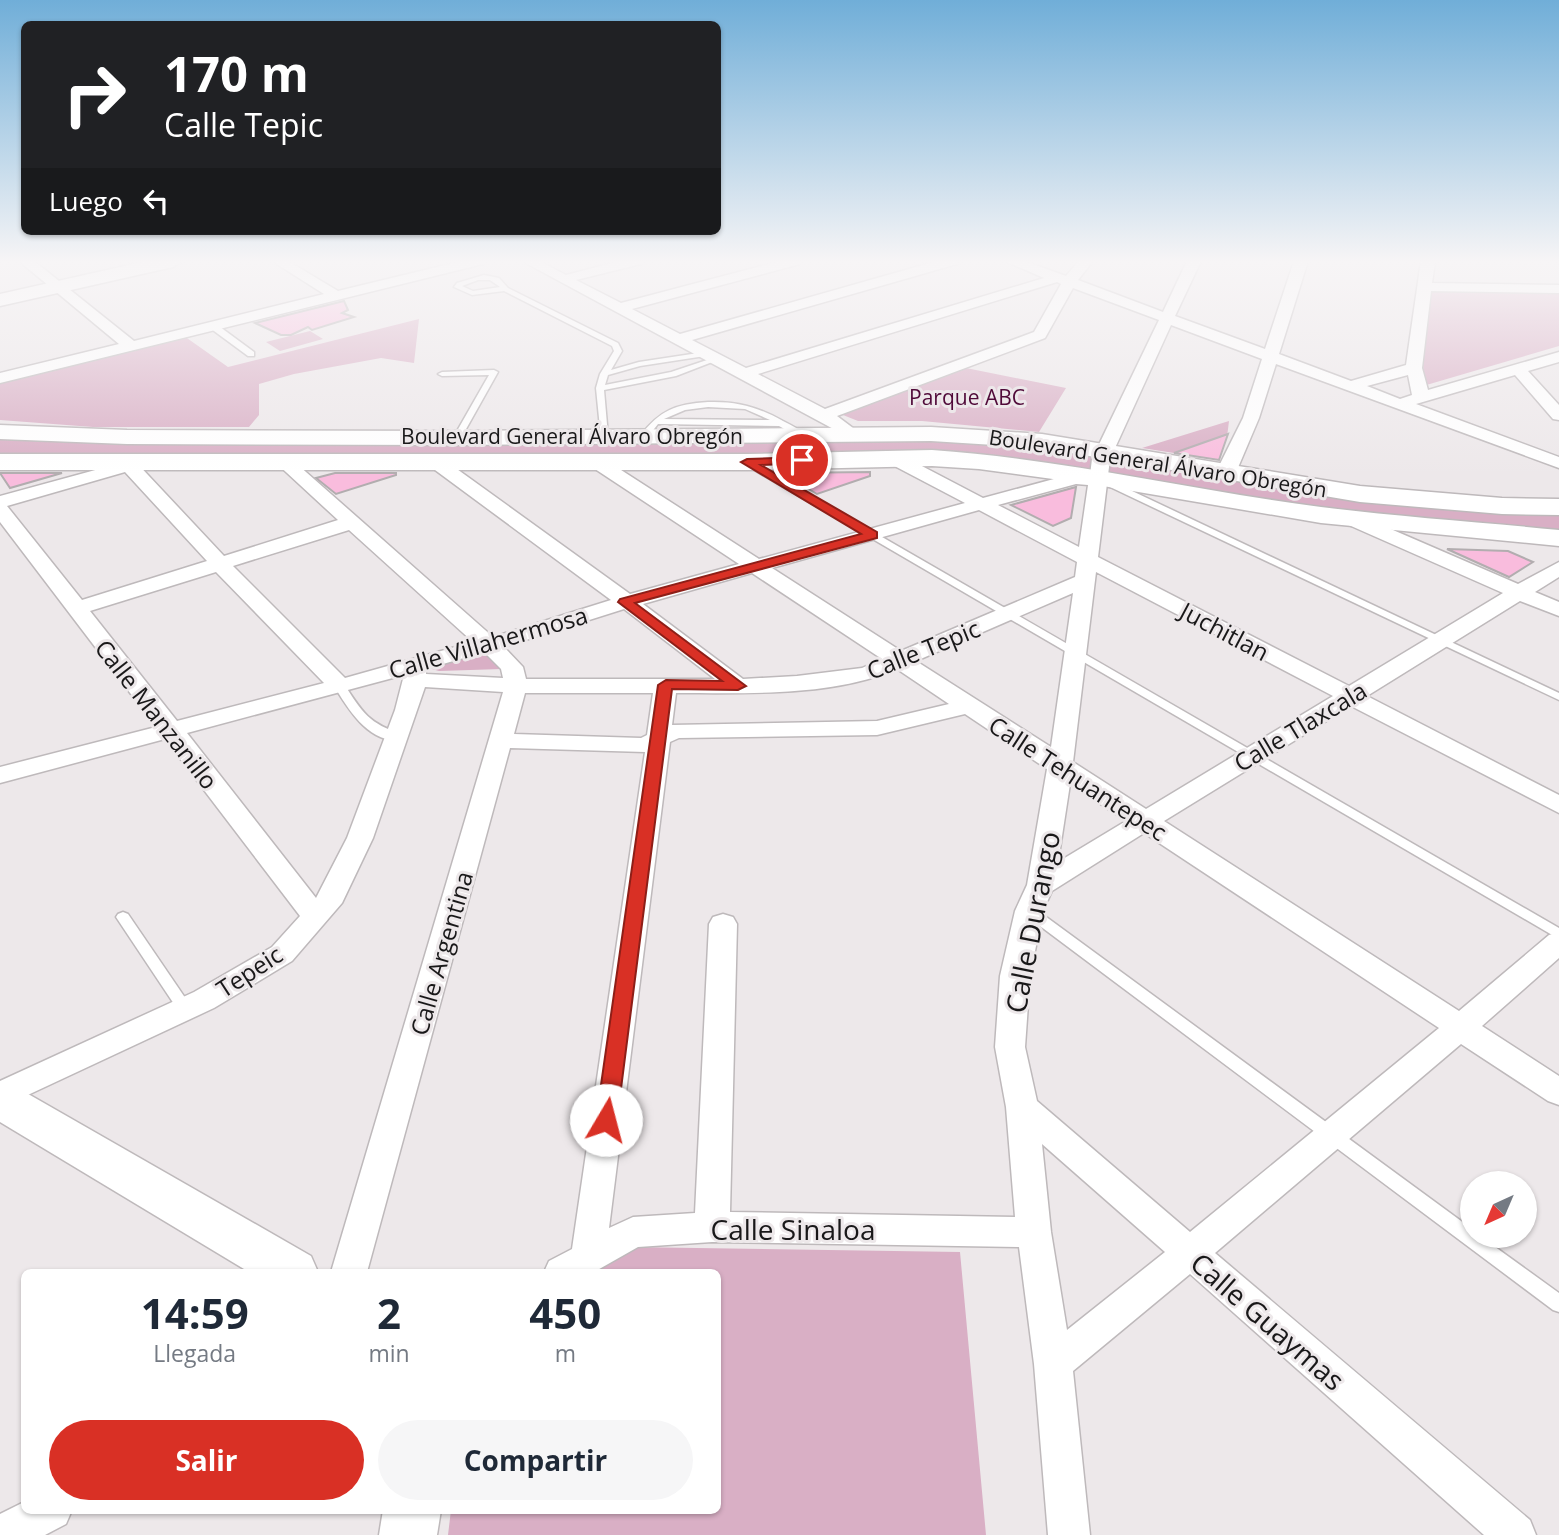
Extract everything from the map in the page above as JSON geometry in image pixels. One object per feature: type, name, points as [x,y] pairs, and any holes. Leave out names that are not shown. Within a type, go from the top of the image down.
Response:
[{"type":"main road","name":"Boulevard General Álvaro Obregón","points":[[0,432],[127,437],[457,438],[604,436],[650,429],[791,429],[852,434],[1001,437],[1100,470]]},
{"type":"main road","name":"Boulevard General Álvaro Obregón","points":[[0,462],[598,463],[891,457],[1100,470],[1228,473],[1402,499],[1559,507]]},
{"type":"main road","points":[[1100,470],[1349,518],[1559,538]]},
{"type":"main road","points":[[0,1098],[288,1269]]},
{"type":"main road","points":[[408,1535],[411,1514]]},
{"type":"street","points":[[114,333],[131,346]]},
{"type":"street","points":[[0,378],[186,333]]},
{"type":"street","points":[[666,333],[824,415],[852,434]]},
{"type":"street","points":[[678,339],[700,333]]},
{"type":"street","points":[[745,373],[883,333]]},
{"type":"street","points":[[824,415],[1041,333]]},
{"type":"street","name":"Calle Durango","points":[[1069,1535],[1053,1364],[1034,1232],[1021,1107],[1010,1047],[1015,976],[1035,898],[1060,767],[1100,470],[1159,333]]},
{"type":"street","points":[[1205,333],[1559,463]]},
{"type":"street","points":[[1228,473],[1229,464],[1251,418],[1279,333]]},
{"type":"street","points":[[1419,333],[1413,368],[1421,397]]},
{"type":"street","points":[[1399,404],[1559,357]]},
{"type":"street","points":[[1351,386],[1413,368]]},
{"type":"street","points":[[1518,369],[1559,415]]},
{"type":"street","name":"Juchitlan","points":[[891,457],[984,505],[1087,570],[1350,696],[1559,805]]},
{"type":"street","points":[[283,461],[512,667],[516,686]]},
{"type":"street","points":[[0,502],[116,470],[127,463],[220,564],[340,686]]},
{"type":"street","points":[[437,463],[587,571],[738,686]]},
{"type":"street","name":"Calle Tehuantepec","points":[[598,463],[1559,1092]]},
{"type":"street","name":"Calle Villahermosa","points":[[0,775],[340,686],[415,672],[487,643],[625,602],[984,505],[1100,470]]},
{"type":"street","name":"Calle Manzanillo","points":[[0,509],[316,917]]},
{"type":"street","points":[[1349,518],[1559,610]]},
{"type":"street","points":[[76,609],[350,523]]},
{"type":"street","name":"Calle Tlaxcala","points":[[1035,898],[1144,822],[1559,568]]},
{"type":"street","name":"Calle Tepic","points":[[415,672],[516,686],[738,686],[797,683],[867,674],[1008,614],[1087,570]]},
{"type":"street","name":"Tepeic","points":[[0,1098],[185,1009],[282,954],[328,903],[360,838],[398,737],[415,672]]},
{"type":"street","points":[[575,1264],[666,685]]},
{"type":"street","name":"Calle Argentina","points":[[350,1269],[516,686]]},
{"type":"street","points":[[502,741],[645,745],[676,731],[877,728],[971,706]]},
{"type":"street","points":[[712,1227],[723,924]]},
{"type":"street","points":[[1053,1364],[1461,1027],[1559,942]]},
{"type":"street","name":"Calle Guaymas","points":[[1021,1107],[1515,1535]]},
{"type":"street","name":"Calle Sinaloa","points":[[575,1264],[633,1232],[712,1227],[1034,1232]]},
{"type":"street","points":[[0,1535],[44,1514]]},
{"type":"lane","points":[[222,333],[251,354]]},
{"type":"lane","points":[[591,333],[615,345],[618,351],[604,374],[600,388],[604,436]]},
{"type":"lane","points":[[604,374],[639,364],[710,356]]},
{"type":"lane","points":[[600,388],[673,374],[710,356]]},
{"type":"lane","points":[[442,374],[494,372],[457,438]]},
{"type":"lane","points":[[747,462],[1559,934]]},
{"type":"lane","points":[[1100,470],[1112,484],[1559,697]]},
{"type":"lane","points":[[340,686],[360,718],[374,730],[398,737]]},
{"type":"lane","points":[[1035,898],[1331,1135],[1559,1304]]},
{"type":"lane","points":[[123,917],[185,1009]]},
{"type":"green space","points":[[303,333],[313,333],[323,339],[280,351],[266,342]]},
{"type":"green space","points":[[365,333],[417,333],[414,363],[381,358],[294,374],[259,384],[259,415],[249,427],[93,427],[0,420],[0,381],[184,336],[228,367]]},
{"type":"green space","points":[[1424,333],[1559,333],[1559,346],[1423,386]]},
{"type":"green space","name":"Parque ABC","points":[[961,367],[1066,388],[1039,432],[922,421],[858,421],[838,413]]},
{"type":"green space","points":[[1229,421],[1227,437],[1174,453],[1142,448]]},
{"type":"green space","points":[[925,430],[1354,489],[1559,502],[1559,534],[1490,532],[990,459],[0,456],[0,432]]},
{"type":"green space","points":[[486,649],[502,669],[432,669],[433,665]]},
{"type":"green space","points":[[629,1247],[960,1252],[986,1535],[448,1535],[451,1514],[721,1514],[721,1269],[602,1269]]},
{"type":"building","points":[[276,333],[296,333],[291,335]]},
{"type":"building","points":[[1228,434],[1219,460],[1174,453]]},
{"type":"building","points":[[870,472],[870,476],[817,494],[782,473]]},
{"type":"building","points":[[0,473],[62,473],[10,488]]},
{"type":"building","points":[[335,473],[396,475],[336,494],[316,478]]},
{"type":"building","points":[[1076,487],[1071,518],[1053,526],[1011,505]]},
{"type":"building","points":[[1447,549],[1508,551],[1533,562],[1509,577]]},
{"type":"route","points":[[606,1120],[666,685],[738,686],[625,602],[872,535],[747,462],[802,460]]}]
